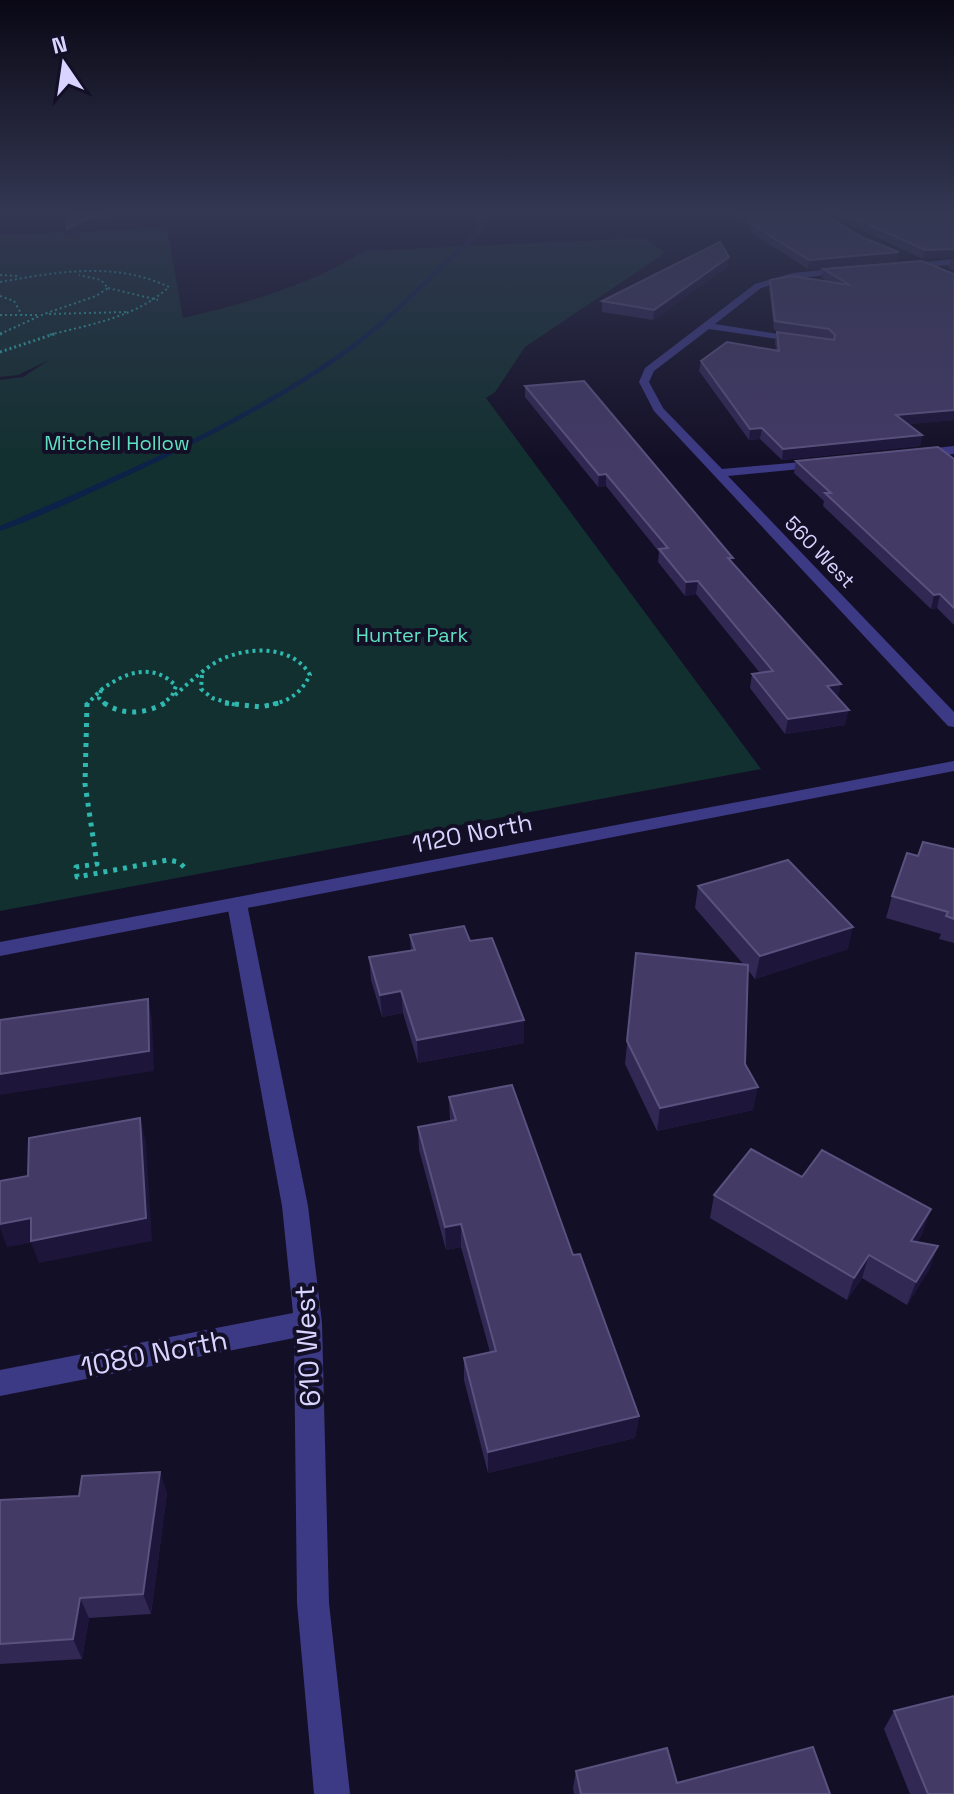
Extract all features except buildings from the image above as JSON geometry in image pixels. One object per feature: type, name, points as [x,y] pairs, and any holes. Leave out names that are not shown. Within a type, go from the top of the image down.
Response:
[{"type":"street","points":[[704,325],[747,294]]},
{"type":"street","points":[[704,325],[812,343]]},
{"type":"street","name":"560 West","points":[[704,325],[649,370],[644,382],[658,409],[954,722]]},
{"type":"street","points":[[901,455],[954,450]]},
{"type":"street","points":[[718,473],[839,461]]},
{"type":"street","name":"1120 North","points":[[0,949],[954,766]]},
{"type":"street","name":"610 West","points":[[237,904],[295,1206],[308,1323],[313,1603],[332,1794]]},
{"type":"street","name":"1080 North","points":[[0,1383],[308,1323]]},
{"type":"path","points":[[0,334],[99,294]]},
{"type":"path","points":[[132,294],[158,300]]},
{"type":"path","points":[[0,352],[47,333],[133,312],[158,300],[163,294]]},
{"type":"path","points":[[0,296],[14,301],[22,315],[31,320]]},
{"type":"path","points":[[0,315],[133,312]]},
{"type":"path","points":[[101,689],[101,703],[122,712],[153,709],[209,667],[231,656],[268,651],[301,661],[310,675],[309,682],[296,695],[271,705],[254,707],[214,700],[201,689],[202,675]]},
{"type":"path","points":[[174,695],[176,686],[170,679],[148,673],[124,675],[101,689],[86,704],[83,794],[87,827],[97,864],[76,867],[77,877],[168,860],[179,862],[185,868]]},
{"type":"green space","name":"Hunter Park","points":[[0,294],[179,294],[183,318],[270,294],[604,294],[525,347],[495,392],[486,398],[761,769],[0,911],[0,380],[23,377],[49,360],[18,375],[0,377]]},
{"type":"waterway","points":[[0,529],[182,447],[269,400],[353,346],[413,294]]},
{"type":"park label","name":"Mitchell Hollow","points":[[117,443]]}]
